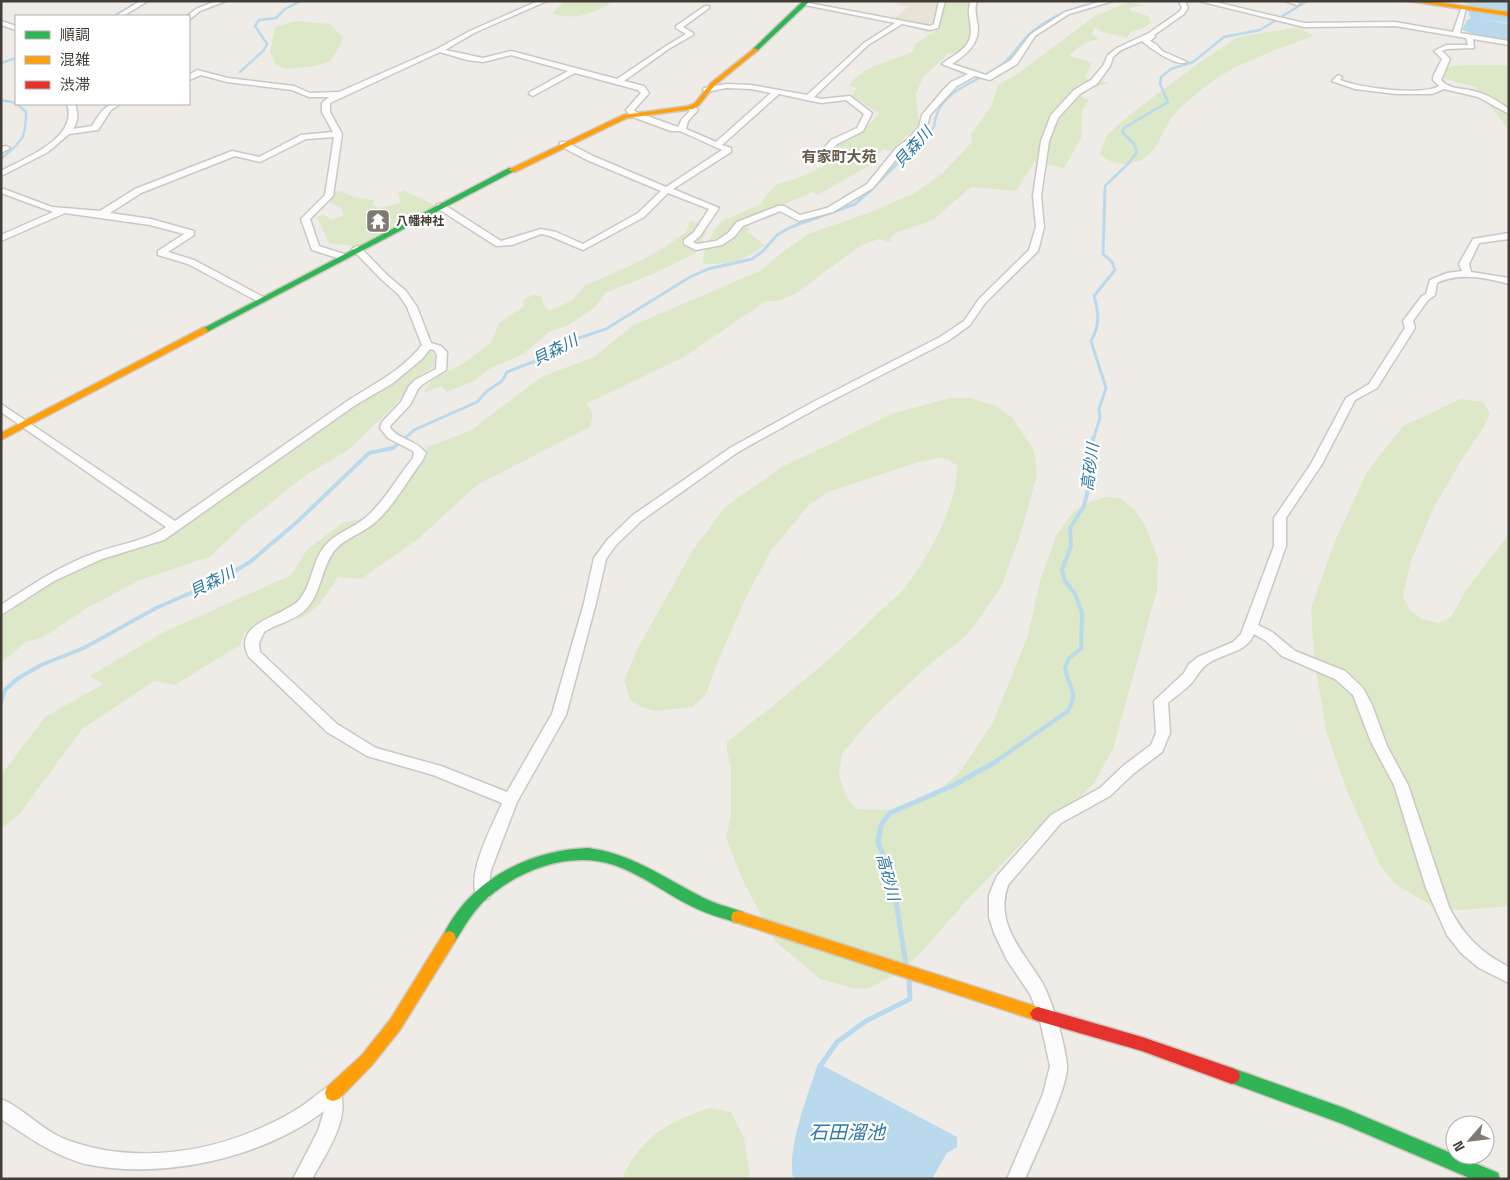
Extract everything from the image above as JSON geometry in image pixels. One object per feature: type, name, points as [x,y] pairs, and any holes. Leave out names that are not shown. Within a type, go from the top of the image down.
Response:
[{"type":"main road","points":[[1412,1],[1509,14]]},
{"type":"main road","points":[[1,437],[357,249],[563,144],[617,119],[633,114],[691,108],[697,104],[707,90],[767,40],[802,2]]},
{"type":"main road","points":[[333,1093],[367,1060],[395,1025],[469,908],[483,893],[500,880],[540,861],[559,856],[582,854],[603,856],[624,863],[697,902],[754,923],[1001,1003],[1142,1044],[1344,1116],[1492,1179]]},
{"type":"street","points":[[121,15],[145,1]]},
{"type":"street","points":[[190,17],[198,10],[223,1]]},
{"type":"street","points":[[344,257],[315,248],[305,219],[329,196],[338,134],[326,112],[326,103],[330,98],[544,1]]},
{"type":"street","points":[[802,2],[930,28],[936,27],[938,10],[942,1]]},
{"type":"street","points":[[974,1],[971,14],[975,29],[973,40],[964,53],[946,64],[987,78],[1014,62],[1033,35],[1067,13],[1110,1]]},
{"type":"street","points":[[483,893],[481,883],[483,870],[510,800],[559,714],[590,603],[600,558],[612,542],[637,518],[734,450],[817,404],[944,339],[966,323],[982,300],[1033,251],[1040,227],[1037,196],[1045,141],[1054,117],[1077,92],[1094,82],[1106,66],[1110,56],[1119,49],[1151,34],[1182,13],[1185,8],[1182,1]]},
{"type":"street","points":[[1202,1],[1277,19],[1316,26],[1395,24],[1509,43]]},
{"type":"street","points":[[1288,1],[1296,3]]},
{"type":"street","points":[[618,82],[668,47],[691,34],[678,27],[707,7]]},
{"type":"street","points":[[1456,34],[1468,10]]},
{"type":"street","points":[[1,23],[15,28]]},
{"type":"street","points":[[809,98],[866,44],[900,23]]},
{"type":"street","points":[[1151,34],[1152,37],[1145,41],[1155,46],[1160,52],[1183,62]]},
{"type":"street","points":[[1469,36],[1472,47],[1446,47],[1438,51],[1446,59],[1437,77],[1439,83],[1444,86],[1472,92],[1509,112]]},
{"type":"street","points":[[439,50],[467,58],[483,60],[510,53],[641,88],[645,93],[630,110],[633,114],[674,129],[682,129],[728,150],[666,190],[641,215],[583,247],[545,231],[537,231],[508,244],[499,244],[440,206]]},
{"type":"street","points":[[533,94],[574,70]]},
{"type":"street","points":[[190,77],[200,72],[227,80],[294,88],[309,95],[340,94]]},
{"type":"street","points":[[563,144],[590,158],[666,190],[715,208],[709,214],[697,234],[687,242],[696,247],[719,243],[731,235],[740,224],[781,208],[799,218],[830,210],[849,200],[870,186],[900,149],[910,142],[923,128],[926,116],[954,84],[978,75]]},
{"type":"street","points":[[1338,77],[1336,81],[1342,84],[1384,90],[1432,92],[1444,86]]},
{"type":"street","points":[[707,90],[726,86],[751,87],[821,101],[847,98],[868,113],[860,129],[834,142],[818,160]]},
{"type":"street","points":[[716,145],[777,92]]},
{"type":"street","points":[[1,174],[53,146],[68,132],[74,117],[71,105]]},
{"type":"street","points":[[68,132],[96,128],[108,108],[114,105]]},
{"type":"street","points":[[682,129],[682,125],[687,117],[694,110],[691,108]]},
{"type":"street","points":[[102,214],[138,191],[235,153],[260,160],[304,137],[338,134]]},
{"type":"street","points":[[1,190],[51,209],[102,214],[151,222],[191,233],[161,253],[191,262],[262,300]]},
{"type":"street","points":[[1,238],[62,210]]},
{"type":"street","points":[[1467,274],[1464,264],[1476,241],[1509,236]]},
{"type":"street","points":[[357,249],[384,277],[403,293],[412,307],[427,345]]},
{"type":"street","points":[[1016,1179],[1052,1094],[1059,1066],[1047,1016],[1036,990],[1013,955],[1002,933],[998,917],[997,894],[1002,881],[1056,819],[1105,792],[1158,748],[1163,733],[1161,700],[1189,677],[1194,668],[1203,660],[1244,640],[1280,546],[1280,518],[1316,464],[1351,398],[1373,386],[1402,342],[1410,328],[1408,321],[1425,298],[1430,295],[1433,282],[1439,278],[1467,274],[1509,281]]},
{"type":"street","points":[[427,345],[438,347],[442,350],[441,370],[419,382],[413,388],[406,403],[386,424],[386,432],[417,448],[420,453],[418,459],[376,514],[330,548],[323,557],[313,589],[299,608],[264,625],[254,634],[251,644],[254,654],[332,728],[372,752],[436,770],[510,800]]},
{"type":"street","points":[[1,611],[50,578],[98,556],[160,537],[350,404],[389,381],[418,357],[427,345]]},
{"type":"street","points":[[1,407],[175,527]]},
{"type":"street","points":[[1250,627],[1268,635],[1282,650],[1291,655],[1328,668],[1345,679],[1358,692],[1379,745],[1397,776],[1416,830],[1435,896],[1444,916],[1459,939],[1475,956],[1493,969],[1509,975]]},
{"type":"street","points":[[1,1108],[56,1144],[83,1155],[118,1163],[155,1165],[192,1161],[225,1152],[265,1136],[300,1118],[333,1093],[336,1102],[333,1117],[302,1179]]},
{"type":"shaded area","points":[[886,1],[940,1],[934,26],[927,27],[893,20],[908,7]]},
{"type":"green space","points":[[565,1],[613,1],[585,15],[569,17],[554,14],[553,12]]},
{"type":"green space","points":[[944,1],[972,1],[969,11],[971,32],[962,51],[948,54],[923,77],[916,94],[919,125],[890,151],[883,149],[869,166],[817,195],[812,192],[738,225],[750,229],[747,232],[765,245],[757,251],[736,261],[703,264],[704,252],[714,231],[722,221],[761,204],[768,193],[778,184],[803,176],[823,166],[839,143],[865,129],[879,113],[852,96],[857,88],[849,86],[854,79],[869,69],[913,52],[916,43],[939,29]]},
{"type":"green space","points":[[1129,2],[1145,6],[1131,7],[1129,10],[1148,16],[1151,22],[1147,26],[1129,33],[1128,38],[1103,32],[1094,27],[1092,34],[1101,39],[1084,44],[1069,56],[1092,62],[1085,78],[1109,83],[1071,92],[1089,100],[1082,110],[1081,138],[1064,168],[1034,162],[1016,191],[971,187],[933,220],[893,234],[890,242],[879,239],[861,245],[795,294],[778,301],[766,301],[684,357],[586,404],[593,414],[590,427],[477,485],[418,539],[361,579],[338,577],[319,605],[299,620],[288,609],[244,633],[240,645],[175,685],[154,681],[82,729],[19,815],[1,829],[1,775],[45,717],[103,684],[90,676],[162,633],[291,575],[307,550],[342,523],[384,514],[424,459],[427,447],[470,431],[543,376],[594,357],[633,325],[760,271],[808,234],[868,213],[913,194],[943,173],[972,142],[971,134],[991,107],[998,85],[1020,72],[1095,16]]},
{"type":"green space","points":[[296,21],[330,24],[343,37],[340,47],[330,61],[316,66],[286,69],[276,64],[270,52],[275,27]]},
{"type":"green space","points":[[1294,28],[1302,29],[1313,36],[1250,60],[1206,86],[1172,117],[1155,148],[1146,157],[1130,164],[1119,164],[1109,160],[1100,153],[1107,135],[1128,116],[1196,65],[1238,37]]},
{"type":"green space","points":[[1463,65],[1509,65],[1509,131],[1476,87],[1445,79],[1433,72],[1436,69]]},
{"type":"green space","points":[[403,190],[437,206],[359,247],[329,243],[317,217],[324,215],[332,220],[344,215],[341,208],[330,202],[335,192],[342,191],[354,197],[374,200],[373,205],[379,208],[401,203],[398,193]]},
{"type":"green space","points":[[690,221],[709,225],[696,253],[657,272],[607,292],[595,307],[569,325],[549,332],[523,354],[491,368],[474,381],[447,392],[441,386],[423,393],[433,379],[462,364],[490,344],[499,323],[524,306],[523,300],[533,295],[541,296],[544,305],[549,311],[573,300],[584,286],[636,263],[665,247],[686,232]]},
{"type":"green space","points":[[430,350],[436,358],[434,366],[414,379],[397,403],[348,450],[303,477],[242,526],[211,556],[140,580],[87,608],[42,638],[26,642],[1,663],[1,618],[53,581],[98,560],[162,540],[353,406],[390,383]]},
{"type":"green space","points":[[950,398],[969,398],[994,405],[1012,417],[1034,450],[1037,475],[1019,539],[1001,587],[969,633],[927,667],[873,717],[842,754],[839,775],[846,796],[856,809],[888,810],[934,794],[960,772],[993,722],[1027,638],[1041,578],[1056,536],[1074,511],[1093,501],[1106,497],[1120,498],[1134,509],[1145,525],[1158,559],[1157,590],[1113,749],[1094,783],[1067,811],[1028,837],[966,901],[917,957],[893,976],[867,989],[852,988],[820,979],[776,942],[744,883],[726,838],[731,815],[731,768],[727,742],[821,666],[906,586],[927,555],[942,526],[953,496],[957,466],[948,459],[939,458],[915,463],[828,492],[809,505],[772,549],[748,593],[717,663],[706,694],[692,707],[655,711],[642,707],[630,700],[624,680],[639,646],[693,550],[726,506],[782,467],[894,413]]},
{"type":"green space","points":[[1461,399],[1483,402],[1490,413],[1484,427],[1434,507],[1411,561],[1403,596],[1410,610],[1422,619],[1439,623],[1451,617],[1466,590],[1509,534],[1509,906],[1464,910],[1435,908],[1395,884],[1380,865],[1347,791],[1326,731],[1314,658],[1311,608],[1335,541],[1367,472],[1403,426]]},
{"type":"green space","points":[[709,1108],[731,1112],[744,1138],[750,1179],[622,1179],[629,1164],[638,1152],[657,1133],[680,1119]]},
{"type":"water","points":[[1455,1],[1509,1],[1509,23],[1484,19],[1509,24],[1509,41],[1482,37],[1462,30],[1467,20],[1471,18],[1468,14],[1470,12],[1469,4]]},
{"type":"water","name":"石田溜池","points":[[818,1063],[957,1137],[957,1147],[947,1153],[932,1179],[793,1179],[793,1151],[796,1136]]},
{"type":"waterway","points":[[240,72],[264,50],[267,44],[255,26],[259,20],[276,18],[285,9],[301,1]]},
{"type":"waterway","name":"貝森川","points":[[871,190],[934,127],[937,114],[943,103],[951,95],[1004,63],[1028,35],[1040,26],[1056,16],[1073,9],[1101,1]]},
{"type":"waterway","name":"高砂川","points":[[1105,190],[1105,186],[1128,164],[1137,152],[1134,144],[1122,132],[1124,128],[1168,102],[1160,84],[1161,77],[1171,69],[1193,62],[1224,37],[1260,30],[1307,1]]},
{"type":"waterway","points":[[116,15],[133,5]]},
{"type":"waterway","points":[[1,63],[15,58]]},
{"type":"waterway","points":[[1,100],[15,103]]},
{"type":"waterway","points":[[1,159],[18,144],[25,129],[26,112],[18,105]]},
{"type":"waterway","name":"貝森川","points":[[403,440],[414,430],[477,402],[487,391],[502,381],[507,372],[538,360],[576,339],[606,329],[690,277],[708,269],[752,259],[763,251],[777,235],[791,227],[855,204],[871,190]]},
{"type":"waterway","name":"高砂川","points":[[1093,440],[1100,418],[1099,409],[1106,388],[1091,341],[1098,319],[1094,296],[1115,270],[1112,262],[1103,254],[1105,190]]},
{"type":"waterway","name":"貝森川","points":[[1,702],[5,690],[17,679],[41,665],[84,648],[156,608],[216,582],[250,562],[298,521],[369,453],[393,448],[404,438]]},
{"type":"waterway","name":"高砂川","points":[[995,762],[1068,711],[1073,698],[1065,667],[1069,658],[1081,649],[1082,613],[1075,594],[1065,581],[1062,570],[1071,546],[1070,528],[1084,506],[1092,474],[1093,438]]},
{"type":"waterway","name":"高砂川","points":[[906,965],[893,882],[878,842],[881,825],[890,813],[954,785],[997,761]]},
{"type":"waterway","name":"高砂川","points":[[821,1068],[821,1065],[837,1042],[866,1021],[910,999],[909,980]]},
{"type":"traffic: fast","points":[[755,50],[807,1]]},
{"type":"traffic: fast","points":[[204,330],[512,170]]},
{"type":"traffic: fast","points":[[449,938],[474,903],[484,893],[509,875],[540,862],[572,855],[588,854],[615,859],[639,869],[700,903],[738,917]]},
{"type":"traffic: fast","points":[[1232,1076],[1344,1116],[1492,1179]]},
{"type":"traffic: slow","points":[[1412,1],[1509,14]]},
{"type":"traffic: slow","points":[[512,170],[625,116],[691,108],[697,104],[713,84],[755,50]]},
{"type":"traffic: slow","points":[[1,437],[204,330]]},
{"type":"traffic: slow","points":[[738,917],[1038,1014]]},
{"type":"traffic: slow","points":[[333,1093],[367,1060],[395,1025],[449,938]]},
{"type":"traffic: jam","points":[[1038,1014],[1142,1044],[1232,1076]]},
{"type":"place","name":"八幡神社","points":[[378,221]]},
{"type":"district","name":"有家町大苑","points":[[839,156]]}]
